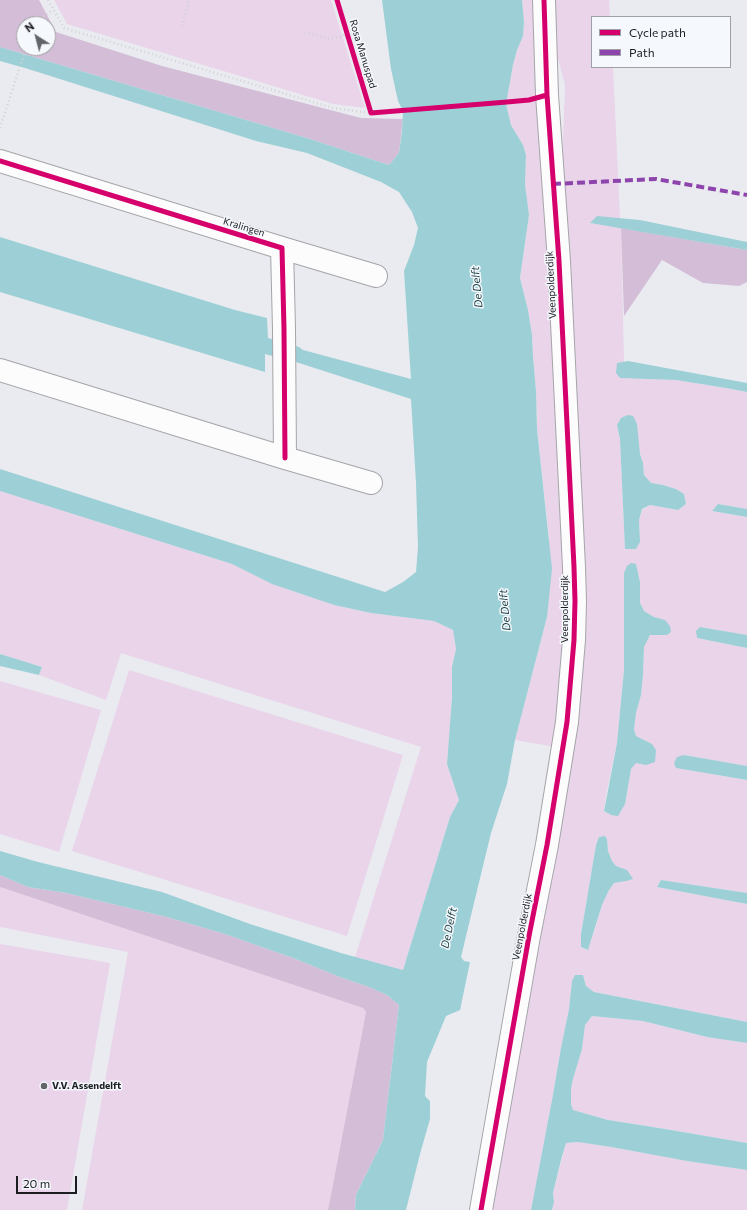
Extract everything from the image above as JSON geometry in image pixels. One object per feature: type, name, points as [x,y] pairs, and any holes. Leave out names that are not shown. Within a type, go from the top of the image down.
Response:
[{"type":"street","name":"Veenpolderdijk","points":[[481,1210],[568,722],[574,640],[574,559],[559,261],[547,95],[544,0]]},
{"type":"street","name":"Kralingen","points":[[0,161],[376,276]]},
{"type":"street","points":[[282,248],[285,458]]},
{"type":"street","points":[[0,370],[371,483]]},
{"type":"path","points":[[48,0],[64,28],[333,108],[371,113],[378,112]]},
{"type":"path","points":[[182,26],[189,0]]},
{"type":"path","points":[[44,16],[53,10]]},
{"type":"path","points":[[306,32],[329,39],[343,36],[347,30]]},
{"type":"path","points":[[0,128],[24,56]]},
{"type":"path","points":[[369,105],[371,113]]},
{"type":"shaded area","points":[[0,0],[39,0],[48,16],[16,16],[16,52],[0,47]]},
{"type":"shaded area","points":[[54,0],[331,0],[365,108],[333,104],[67,24]]},
{"type":"shaded area","points":[[522,0],[536,0],[566,603],[556,747],[515,740],[547,617],[549,537],[537,429],[532,335],[528,310],[520,278],[529,215],[525,184],[526,155],[523,145],[511,125],[506,104],[513,65],[523,36],[524,22]]},
{"type":"shaded area","points":[[552,0],[609,0],[610,16],[591,16],[591,68],[613,68],[620,218],[590,223],[621,228],[624,362],[617,363],[620,378],[676,380],[747,392],[747,509],[718,504],[712,511],[747,517],[747,635],[700,627],[697,638],[747,648],[747,766],[684,755],[676,768],[747,780],[747,893],[661,880],[657,887],[747,904],[747,1022],[594,992],[586,986],[583,975],[572,981],[569,1009],[531,1210],[487,1210],[550,865],[579,467],[576,362],[561,194],[565,85],[555,48]],"holes":[[[628,416],[638,441],[644,475],[651,483],[676,489],[684,494],[686,504],[678,510],[650,505],[642,510],[639,520],[640,542],[636,549],[625,549],[620,439],[617,425],[621,418]],[[636,564],[640,582],[640,603],[644,611],[654,617],[665,620],[667,635],[650,635],[644,647],[641,695],[636,713],[634,729],[636,736],[652,744],[646,765],[636,762],[631,769],[625,804],[611,815],[604,811],[617,743],[624,670],[624,573]],[[605,836],[612,861],[616,866],[627,870],[626,881],[614,883],[609,890],[602,905],[592,939],[587,950],[581,947],[581,934],[596,845],[599,837]]]},
{"type":"shaded area","points":[[56,32],[162,66],[361,118],[403,119],[399,153],[389,165],[310,139],[30,56],[56,56]]},
{"type":"shaded area","points":[[621,228],[747,250],[747,282],[739,286],[703,283],[662,260],[624,316]]},
{"type":"shaded area","points":[[0,491],[232,564],[272,584],[334,605],[371,613],[434,621],[453,630],[456,649],[452,667],[452,697],[447,764],[459,800],[450,817],[403,970],[355,957],[421,747],[121,653],[106,700],[39,675],[42,667],[0,654]]},
{"type":"shaded area","points":[[129,670],[403,755],[347,936],[72,851]]},
{"type":"shaded area","points":[[0,681],[101,710],[59,852],[0,834]]},
{"type":"shaded area","points":[[0,875],[28,887],[66,893],[167,917],[225,934],[369,987],[387,995],[399,1005],[383,1140],[356,1195],[355,1210],[328,1210],[366,1012],[363,1008],[0,887]]},
{"type":"shaded area","points":[[0,887],[363,1008],[366,1012],[328,1210],[82,1210],[128,952],[0,927]]},
{"type":"shaded area","name":"V.V. Assendelft","points":[[0,944],[110,963],[67,1210],[0,1210]]},
{"type":"shaded area","points":[[592,1016],[643,1021],[707,1037],[747,1043],[747,1143],[608,1120],[573,1110],[571,1104],[571,1089],[573,1079],[582,1049],[585,1025]]},
{"type":"shaded area","points":[[578,1142],[747,1170],[747,1210],[552,1210],[554,1202],[553,1193],[566,1143]]},
{"type":"water","name":"De Delft","points":[[382,0],[522,0],[524,22],[523,36],[513,65],[506,104],[511,125],[523,145],[526,155],[525,184],[529,215],[520,278],[528,310],[532,335],[537,429],[552,569],[547,617],[515,740],[507,784],[491,833],[461,957],[464,961],[470,962],[460,1010],[446,1016],[427,1062],[425,1096],[430,1101],[430,1119],[406,1210],[355,1210],[356,1195],[383,1140],[399,1005],[387,995],[369,987],[225,934],[167,917],[66,893],[28,887],[0,875],[0,851],[38,862],[162,892],[250,924],[341,953],[403,970],[450,817],[459,800],[447,764],[452,697],[452,667],[456,649],[453,630],[434,621],[371,613],[334,605],[272,584],[232,564],[0,491],[0,469],[385,592],[403,582],[416,572],[418,547],[411,399],[299,363],[265,354],[265,372],[0,292],[0,237],[235,310],[267,318],[268,338],[299,347],[303,350],[411,379],[404,271],[414,245],[418,228],[412,212],[399,192],[381,182],[307,153],[256,141],[0,61],[0,47],[16,52],[16,56],[30,56],[310,139],[389,165],[399,153],[403,111],[398,101],[391,69]]},
{"type":"water","points":[[597,216],[640,220],[747,242],[747,250],[590,223]]},
{"type":"water","points":[[628,361],[747,383],[747,392],[676,380],[620,378],[616,373],[617,363]]},
{"type":"water","points":[[628,415],[633,416],[637,424],[644,475],[651,483],[676,489],[684,494],[686,504],[678,510],[650,505],[642,509],[639,520],[640,542],[636,549],[625,549],[620,439],[617,425],[621,418]]},
{"type":"water","points":[[718,504],[747,509],[747,517],[712,511]]},
{"type":"water","points":[[631,563],[636,564],[640,582],[640,603],[644,611],[654,617],[665,620],[670,626],[671,632],[667,635],[650,635],[644,647],[641,695],[636,713],[634,729],[636,736],[652,744],[656,750],[655,762],[646,765],[636,763],[631,769],[625,804],[618,816],[611,815],[604,811],[617,743],[624,670],[624,573],[627,566]]},
{"type":"water","points":[[700,627],[747,635],[747,648],[697,638],[696,631]]},
{"type":"water","points":[[0,654],[42,667],[39,675],[0,666]]},
{"type":"water","points":[[684,755],[747,766],[747,780],[676,768],[674,763],[677,757]]},
{"type":"water","points":[[605,836],[612,861],[616,866],[627,870],[633,879],[614,883],[609,890],[602,905],[588,950],[581,947],[581,934],[596,845],[599,837]]},
{"type":"water","points":[[661,880],[747,893],[747,904],[657,887]]},
{"type":"water","points":[[575,975],[583,975],[586,986],[594,992],[747,1022],[747,1043],[707,1037],[643,1021],[592,1016],[585,1025],[582,1049],[571,1089],[571,1104],[573,1110],[608,1120],[747,1143],[747,1170],[578,1142],[566,1143],[553,1193],[554,1202],[552,1210],[531,1210],[569,1009],[572,981]]},
{"type":"marked path","points":[[553,184],[656,179],[747,195]]},
{"type":"cycle path","name":"Rosa Manuspad","points":[[337,0],[371,113],[529,100],[547,95]]},
{"type":"cycle path","points":[[481,1210],[529,936],[547,845],[567,722],[574,640],[574,567],[559,261],[547,95],[544,0]]},
{"type":"cycle path","points":[[0,161],[282,248],[285,458]]},
{"type":"place","name":"V.V. Assendelft","points":[[44,1086]]}]
